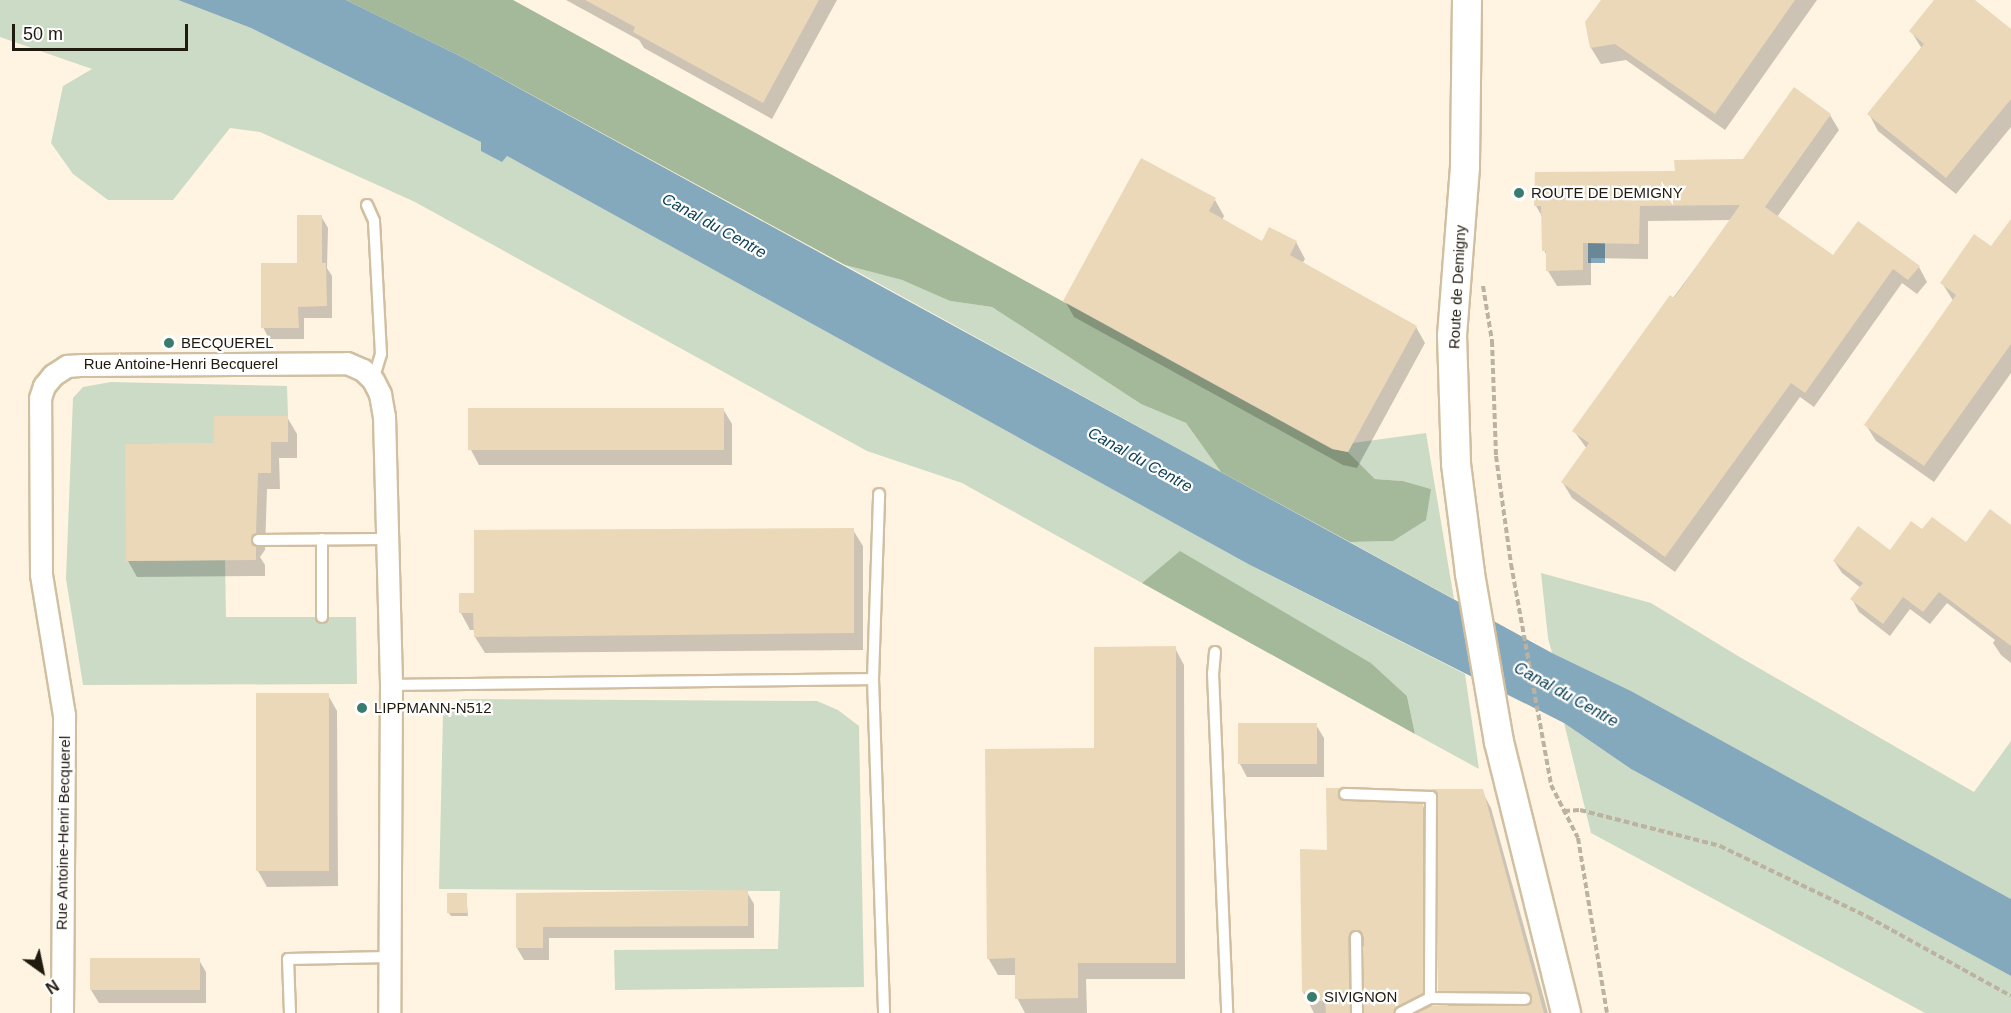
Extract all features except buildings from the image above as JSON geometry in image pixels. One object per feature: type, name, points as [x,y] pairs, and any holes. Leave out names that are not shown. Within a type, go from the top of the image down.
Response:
[{"type":"main road","name":"Route de Demigny","points":[[1467,0],[1465,167],[1452,335],[1456,464],[1470,574],[1499,742],[1566,1013]]},
{"type":"street","name":"Rue Antoine-Henri Becquerel","points":[[62,1013],[64,716],[41,574],[40,398],[44,386],[52,375],[67,366],[82,365],[347,363],[363,369],[373,380]]},
{"type":"street","points":[[373,380],[380,394],[384,416],[391,686],[389,1013]]},
{"type":"lane","points":[[367,205],[374,221],[381,354],[373,380]]},
{"type":"lane","points":[[879,494],[873,679],[884,1013]]},
{"type":"lane","points":[[322,539],[322,616]]},
{"type":"lane","points":[[258,540],[386,539]]},
{"type":"lane","points":[[1215,652],[1213,673],[1227,1013]]},
{"type":"lane","points":[[391,686],[873,679]]},
{"type":"lane","points":[[1345,794],[1431,797],[1430,998]]},
{"type":"lane","points":[[1356,937],[1357,1013]]},
{"type":"lane","points":[[290,1013],[288,959],[390,957]]},
{"type":"lane","points":[[1401,1013],[1430,998],[1525,999]]},
{"type":"path","points":[[1483,274],[1491,341],[1496,456],[1538,722],[1551,785],[1578,838],[1607,1013]]},
{"type":"path","points":[[1564,811],[1580,810],[1720,846],[1868,917],[2011,996]]},
{"type":"green space","points":[[0,0],[178,0],[251,28],[482,142],[481,151],[507,156],[1250,565],[1465,674],[1479,769],[1415,734],[1407,696],[1371,663],[1180,552],[1142,583],[962,483],[867,451],[415,202],[260,132],[230,128],[173,200],[108,200],[73,174],[51,143],[63,86],[92,69],[0,37]]},
{"type":"green space","points":[[346,0],[513,0],[1332,449],[1348,452],[1375,479],[1403,481],[1431,489],[1426,520],[1393,541],[1350,542],[1221,472],[1186,423],[1141,404],[992,307],[950,301],[902,280],[845,265],[462,57]]},
{"type":"green space","points":[[845,265],[902,280],[950,301],[992,307],[1141,404],[1186,423],[1221,472]]},
{"type":"green space","points":[[111,382],[287,386],[288,416],[214,416],[214,443],[126,561],[225,560],[226,617],[356,617],[357,684],[83,685],[66,579],[73,398],[83,387]]},
{"type":"green space","points":[[1426,433],[1454,599],[1350,542],[1393,541],[1431,489],[1403,481],[1375,479],[1348,452],[1353,443]]},
{"type":"green space","points":[[1180,551],[1371,663],[1407,696],[1415,734],[1142,583]]},
{"type":"green space","points":[[1541,573],[1651,603],[1738,656],[1974,792],[2011,741],[2011,899],[1631,691],[1552,653],[1548,638]]},
{"type":"green space","points":[[462,699],[817,701],[838,710],[859,726],[864,987],[615,990],[614,950],[778,949],[780,891],[439,889],[443,713]]},
{"type":"green space","points":[[1564,723],[1631,769],[2011,976],[2011,1013],[1925,1013],[1591,833]]},
{"type":"water","name":"Canal du Centre","points":[[178,0],[346,0],[462,57],[1552,653],[1631,691],[2011,899],[2011,976],[1631,769],[1564,723],[1250,565],[507,156],[502,162],[481,151],[481,142],[251,28]]},
{"type":"water","points":[[1588,225],[1605,225],[1605,263],[1588,263]]},
{"type":"place","name":"ROUTE DE DEMIGNY","points":[[1519,193]]},
{"type":"place","name":"BECQUEREL","points":[[169,343]]},
{"type":"place","name":"LIPPMANN-N512","points":[[362,708]]},
{"type":"place","name":"SIVIGNON","points":[[1312,997]]}]
